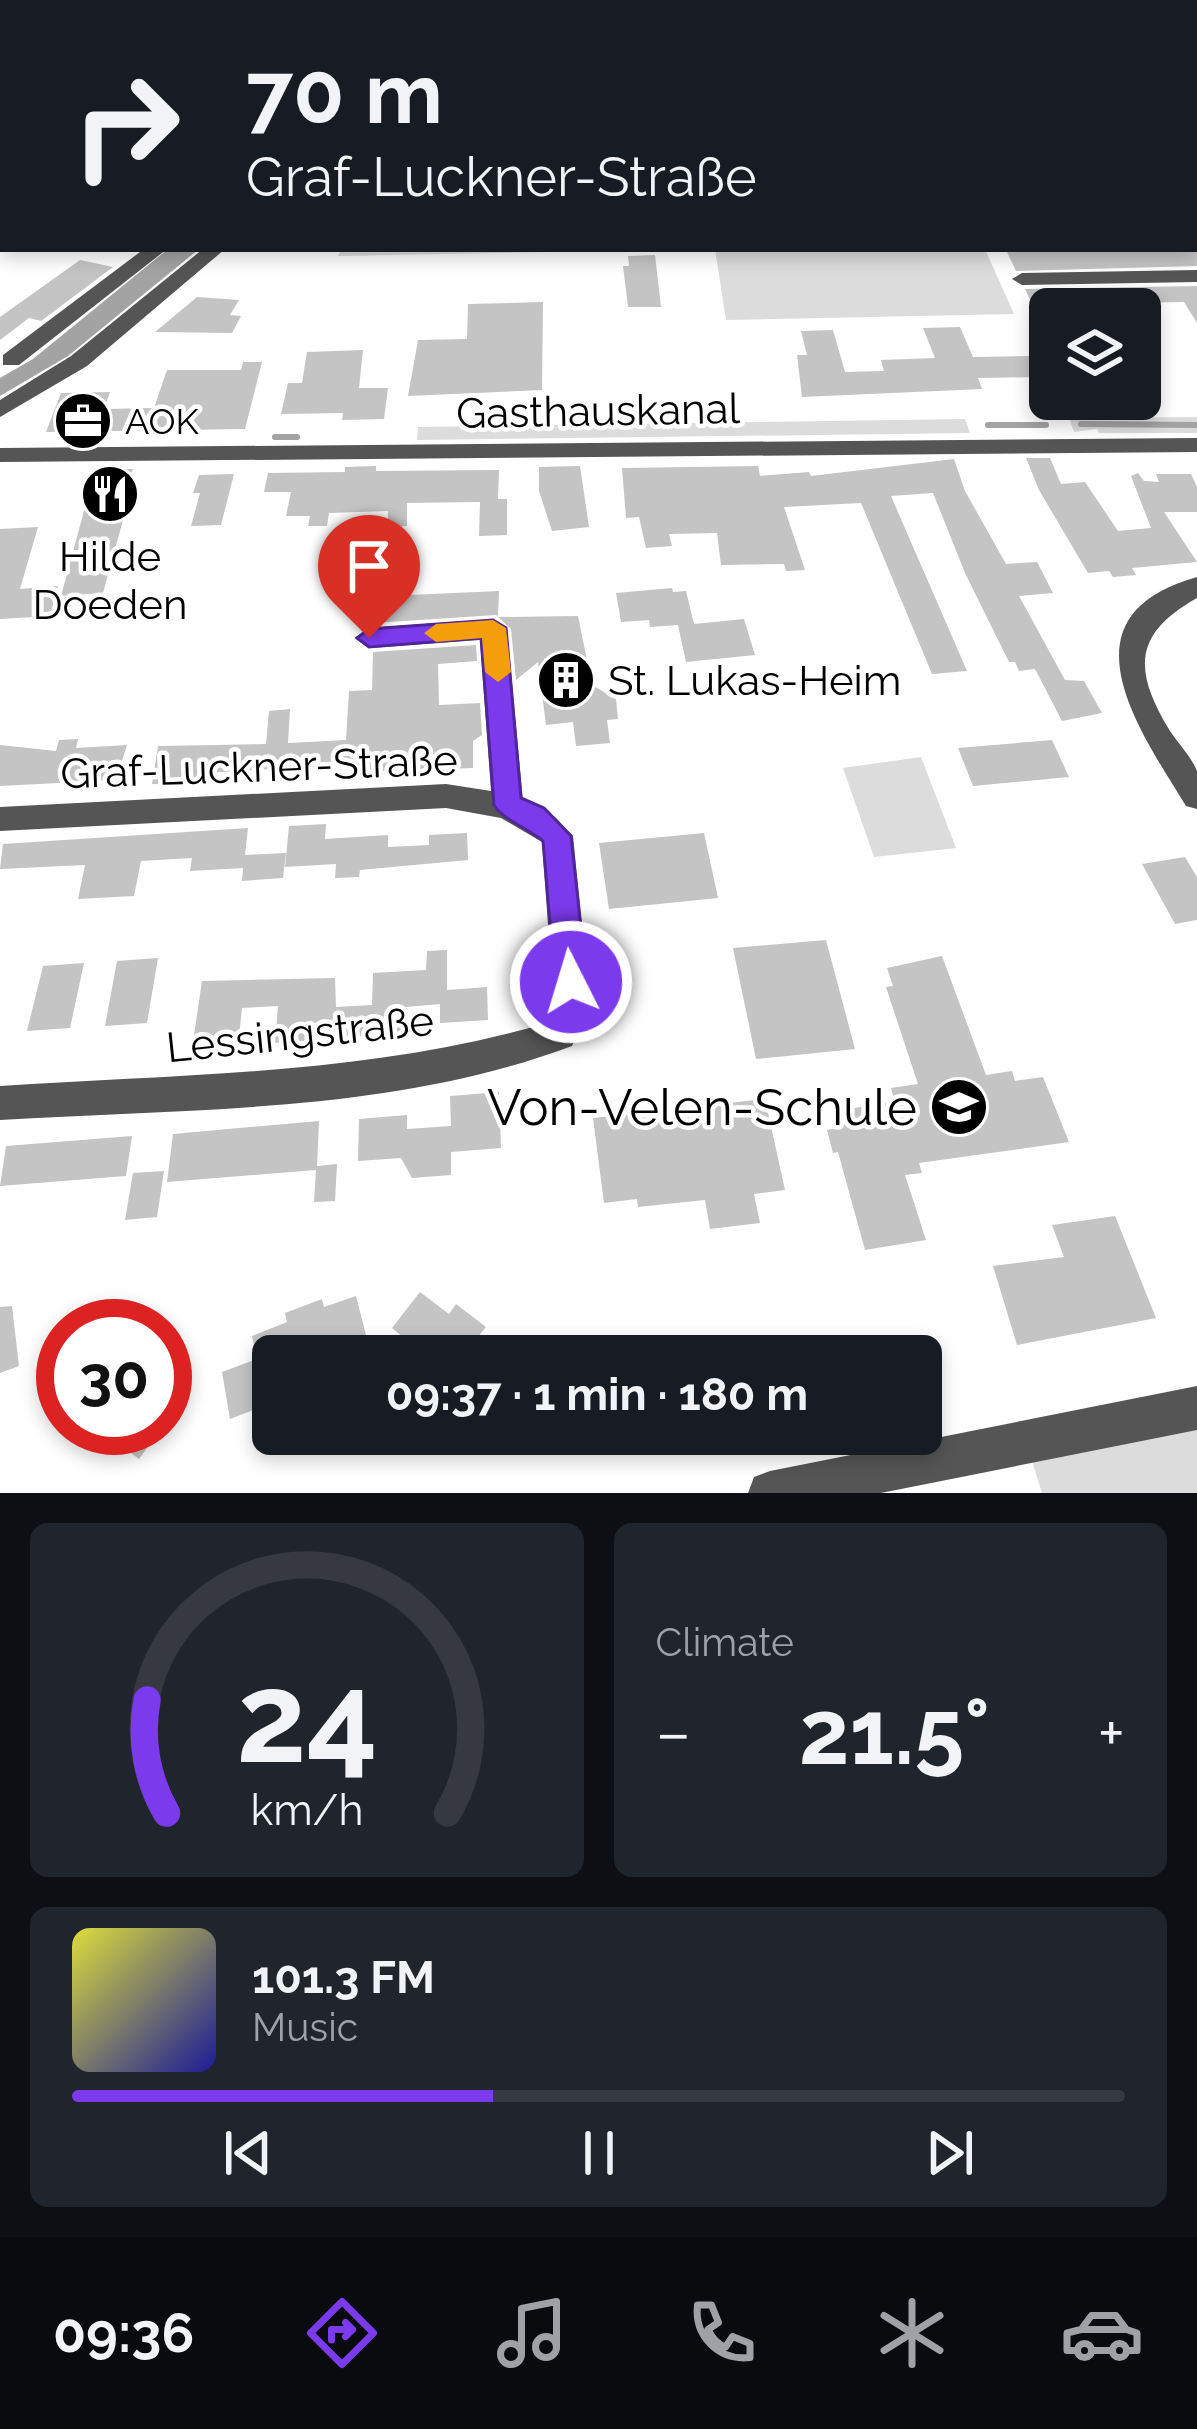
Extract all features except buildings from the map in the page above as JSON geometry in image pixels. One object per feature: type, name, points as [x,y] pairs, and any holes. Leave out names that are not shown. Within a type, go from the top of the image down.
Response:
[{"type":"street","points":[[11,360],[153,252]]},
{"type":"street","points":[[0,410],[80,362],[211,252]]},
{"type":"street","points":[[1022,279],[1197,276]]},
{"type":"street","name":"Gasthauskanal","points":[[0,455],[1197,445]]},
{"type":"street","points":[[1197,586],[1150,615],[1134,638],[1130,664],[1134,689],[1197,797]]},
{"type":"street","name":"Graf-Luckner-Straße","points":[[0,819],[446,796],[508,805],[493,628],[369,638]]},
{"type":"street","name":"Lessingstraße","points":[[0,1103],[369,1079],[472,1061],[560,1035],[572,1008],[557,836],[534,816],[508,805]]},
{"type":"street","points":[[770,1493],[1197,1408]]},
{"type":"shaded area","points":[[164,252],[195,252],[68,356],[0,396],[0,378],[33,359]]},
{"type":"shaded area","points":[[340,252],[553,252],[338,256]]},
{"type":"shaded area","points":[[715,252],[986,252],[1014,314],[726,320]]},
{"type":"shaded area","points":[[1197,417],[1197,433],[1074,432],[1070,420],[1161,420]]},
{"type":"shaded area","points":[[965,419],[970,433],[417,440],[418,427]]},
{"type":"shaded area","points":[[921,757],[956,848],[874,857],[843,768]]},
{"type":"shaded area","points":[[1197,1425],[1197,1493],[1042,1493],[1032,1461]]},
{"type":"waterway","points":[[1081,424],[1197,425]]},
{"type":"waterway","points":[[988,425],[1046,425]]},
{"type":"waterway","points":[[275,437],[297,437]]},
{"type":"slow traffic","points":[[436,633],[493,628],[498,672]]},
{"type":"place","name":"AOK","points":[[83,421]]},
{"type":"place","name":"Hilde Doeden","points":[[110,494]]},
{"type":"place","name":"St. Lukas-Heim","points":[[566,680]]},
{"type":"place","name":"Von-Velen-Schule","points":[[959,1107]]},
{"type":"route","points":[[369,638],[493,628],[508,805],[534,816],[557,836],[571,982]]}]
